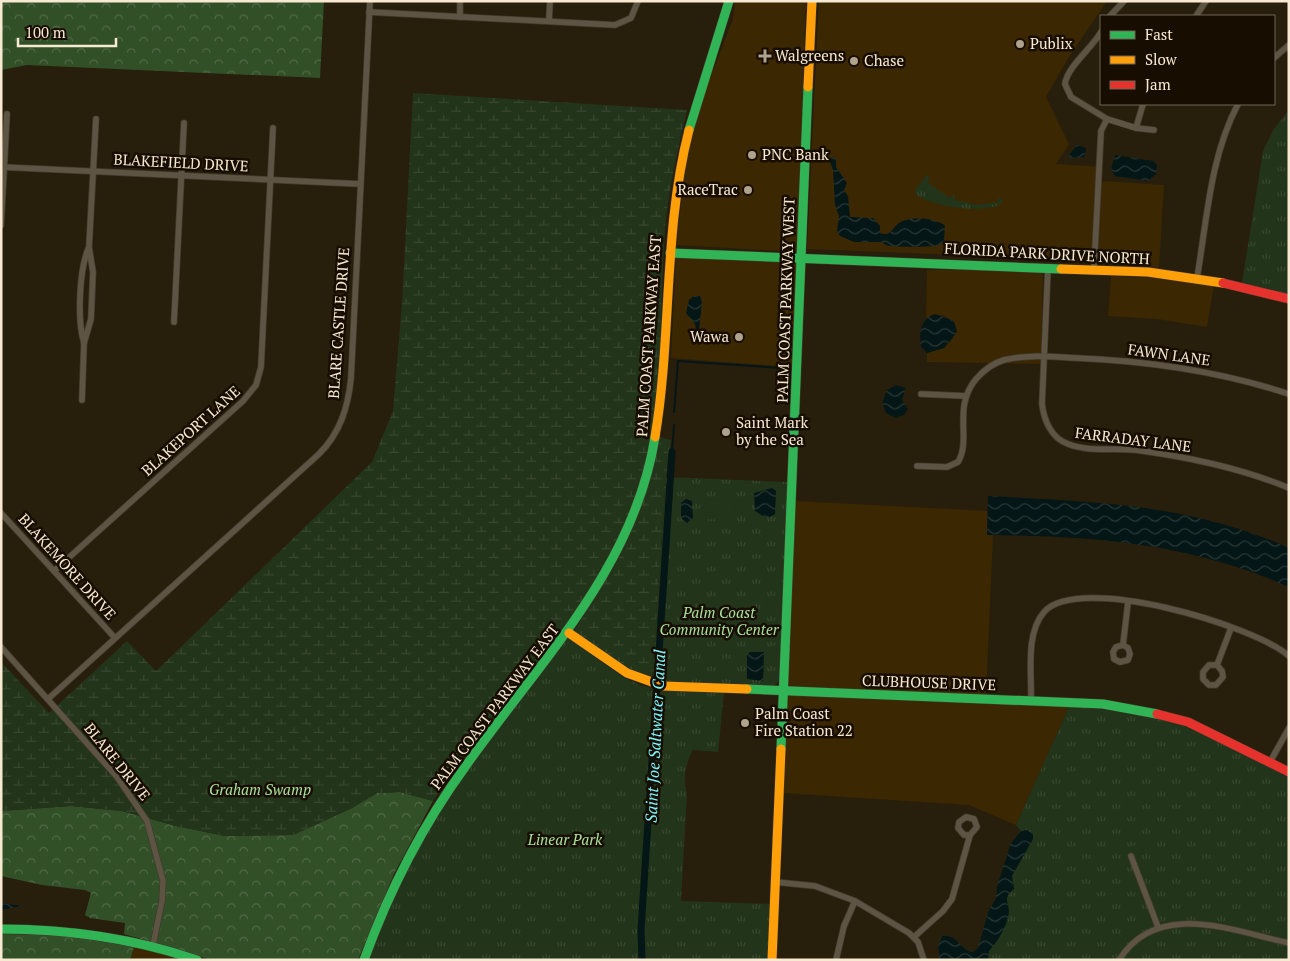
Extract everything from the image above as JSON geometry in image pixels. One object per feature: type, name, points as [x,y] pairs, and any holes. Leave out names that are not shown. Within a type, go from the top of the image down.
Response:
[{"type":"main road","name":"PALM COAST PARKWAY EAST","points":[[364,960],[394,889],[445,796],[483,742],[569,633],[613,562],[630,527],[646,479],[656,435],[674,201],[684,147],[702,82],[729,1]]},
{"type":"main road","name":"PALM COAST PARKWAY WEST","points":[[772,960],[812,1]]},
{"type":"main road","name":"FLORIDA PARK DRIVE NORTH","points":[[670,253],[800,256],[1148,272],[1197,278],[1289,299]]},
{"type":"main road","name":"CLUBHOUSE DRIVE","points":[[569,633],[627,673],[656,684],[1103,704],[1161,715],[1204,729],[1289,772]]},
{"type":"main road","points":[[1,929],[78,931],[153,945],[197,960]]},
{"type":"street","name":"BLARE CASTLE DRIVE","points":[[48,699],[319,454],[337,430],[345,412],[350,391],[370,1]]},
{"type":"street","points":[[460,1],[460,17]]},
{"type":"street","points":[[549,21],[550,1]]},
{"type":"street","points":[[369,12],[618,24],[631,18],[638,1]]},
{"type":"street","points":[[1111,15],[1124,1]]},
{"type":"street","points":[[1197,15],[1206,1]]},
{"type":"street","points":[[1100,34],[1092,47],[1069,72],[1065,84],[1071,96],[1107,119],[1136,128],[1154,130]]},
{"type":"street","points":[[1275,57],[1289,45]]},
{"type":"street","points":[[1136,128],[1143,105]]},
{"type":"street","points":[[1197,278],[1218,155],[1238,105]]},
{"type":"street","points":[[1,225],[7,114]]},
{"type":"street","points":[[84,343],[91,319],[93,272],[89,247],[96,119]]},
{"type":"street","points":[[1094,269],[1100,140],[1107,119]]},
{"type":"street","points":[[174,322],[184,123]]},
{"type":"street","name":"BLAKEPORT LANE","points":[[54,571],[255,388],[261,367],[273,128]]},
{"type":"street","name":"BLAKEFIELD DRIVE","points":[[3,167],[360,184]]},
{"type":"street","points":[[82,400],[84,343],[80,319],[83,265],[89,247]]},
{"type":"street","name":"FARRADAY LANE","points":[[1048,267],[1044,356],[1044,413],[1054,434],[1067,444],[1141,451],[1196,460],[1248,474],[1289,488]]},
{"type":"street","name":"FAWN LANE","points":[[966,396],[976,379],[993,364],[1010,358],[1044,356],[1126,361],[1180,367],[1226,376],[1289,394]]},
{"type":"street","points":[[917,466],[947,467],[958,462],[961,454],[963,408],[966,396],[921,394]]},
{"type":"street","name":"BLAKEMORE DRIVE","points":[[1,513],[115,638]]},
{"type":"street","points":[[1031,701],[1034,633],[1037,623],[1046,610],[1060,601],[1071,598],[1128,602],[1175,609],[1265,642],[1289,656]]},
{"type":"street","points":[[1123,645],[1128,602]]},
{"type":"street","points":[[1217,665],[1231,628]]},
{"type":"street","name":"BLARE DRIVE","points":[[1,647],[117,777],[147,820],[163,882],[162,902],[153,945]]},
{"type":"street","points":[[1270,762],[1289,728]]},
{"type":"street","points":[[914,937],[943,911],[952,899],[970,835]]},
{"type":"street","points":[[1131,856],[1158,927]]},
{"type":"street","points":[[775,882],[815,886],[855,901],[914,937],[924,960]]},
{"type":"street","points":[[836,960],[844,926],[855,901]]},
{"type":"street","points":[[1119,960],[1132,944],[1158,927],[1188,923],[1289,943]]},
{"type":"shaded area","points":[[735,1],[806,1],[797,252],[676,245],[687,157],[703,97],[733,19]]},
{"type":"shaded area","points":[[819,1],[1107,1],[1067,60],[1046,97],[1069,144],[1056,164],[1103,167],[1102,181],[1164,185],[1159,268],[1038,258],[807,249]]},
{"type":"shaded area","points":[[676,257],[797,260],[792,367],[671,358]]},
{"type":"shaded area","points":[[927,270],[1043,270],[1041,364],[927,362],[927,353],[944,348],[953,339],[954,321],[942,315],[926,318]]},
{"type":"shaded area","points":[[1111,276],[1165,278],[1214,285],[1207,327],[1157,319],[1108,316]]},
{"type":"shaded area","points":[[795,501],[988,511],[987,535],[993,535],[986,696],[786,687]]},
{"type":"shaded area","points":[[786,694],[1069,707],[1016,825],[969,805],[783,793]]},
{"type":"shaded area","points":[[134,947],[179,957],[187,960],[130,960]]},
{"type":"green space","points":[[1,1],[324,1],[320,78],[27,65],[1,70]]},
{"type":"green space","name":"Graham Swamp","points":[[413,93],[687,110],[666,215],[660,362],[653,428],[639,492],[613,554],[578,610],[479,736],[433,801],[400,792],[377,793],[352,808],[293,835],[225,836],[176,826],[122,811],[71,806],[1,811],[1,662],[49,713],[127,641],[156,671],[372,462],[393,411],[402,303]]},
{"type":"green space","points":[[1289,110],[1289,295],[1242,283],[1263,151],[1274,129]]},
{"type":"green space","points":[[927,175],[930,178],[928,183],[950,198],[954,194],[955,200],[978,205],[998,202],[999,197],[1003,201],[997,206],[974,209],[946,206],[933,202],[915,193],[915,190]]},
{"type":"green space","points":[[659,437],[671,440],[666,477],[652,679],[629,670],[574,631],[619,558]]},
{"type":"green space","name":"Palm Coast Community Center","points":[[666,477],[788,482],[780,679],[774,686],[682,684],[652,679]]},
{"type":"green space","points":[[707,499],[736,500],[735,520],[706,519]]},
{"type":"green space","name":"Linear Park","points":[[568,637],[609,668],[636,683],[667,690],[724,693],[718,752],[693,750],[688,761],[685,777],[687,794],[681,901],[771,904],[769,960],[367,960],[384,915],[428,831],[481,751]]},
{"type":"green space","points":[[1069,707],[1123,712],[1175,723],[1219,741],[1289,778],[1289,960],[940,960],[938,947],[942,936],[952,937],[968,951],[973,952],[978,948],[988,912],[996,898],[997,886],[1011,843],[1021,831],[1016,825]]},
{"type":"green space","points":[[400,792],[433,801],[394,874],[358,960],[211,960],[124,934],[125,923],[90,918],[85,915],[91,893],[85,890],[42,885],[1,876],[1,811],[71,806],[122,811],[176,826],[225,836],[293,835],[352,808],[377,793]]},
{"type":"green space","points":[[1,934],[68,935],[134,947],[130,960],[1,960]]},
{"type":"water","points":[[1077,145],[1086,148],[1085,157],[1070,158],[1069,155]]},
{"type":"water","points":[[1115,155],[1153,161],[1157,165],[1156,174],[1148,181],[1115,176],[1111,169]]},
{"type":"water","points":[[832,157],[836,159],[836,167],[847,183],[844,190],[848,196],[850,217],[873,218],[880,226],[880,233],[884,234],[889,233],[899,223],[909,219],[929,219],[945,226],[944,241],[938,246],[888,246],[881,242],[854,242],[840,236],[837,231],[839,216],[835,205],[833,170],[829,159]]},
{"type":"water","points":[[694,296],[700,296],[702,302],[698,340],[695,324],[686,313],[689,300]]},
{"type":"water","points":[[935,314],[954,321],[957,332],[944,348],[927,353],[921,347],[922,327],[926,319]]},
{"type":"water","points":[[896,385],[906,388],[902,400],[908,409],[904,415],[896,418],[886,413],[882,403],[887,390]]},
{"type":"water","points":[[772,488],[776,491],[775,514],[770,517],[763,516],[755,511],[754,493]]},
{"type":"water","points":[[988,496],[1066,500],[1141,507],[1178,513],[1251,533],[1289,548],[1289,587],[1215,560],[1178,551],[1103,540],[987,535]]},
{"type":"water","points":[[686,499],[692,501],[693,518],[687,523],[681,518],[681,503]]},
{"type":"water","points":[[750,652],[764,652],[763,681],[747,679],[747,655]]},
{"type":"water","points":[[1027,830],[1033,834],[1033,839],[1012,876],[1014,889],[1007,899],[1009,912],[1007,922],[989,951],[988,960],[940,960],[938,947],[942,936],[952,937],[968,951],[973,952],[978,948],[988,912],[996,898],[997,886],[1011,843],[1021,831]]},
{"type":"water","points":[[1,903],[23,906],[1,910]]},
{"type":"waterway","points":[[674,412],[678,361],[782,368]]},
{"type":"waterway","points":[[672,452],[674,425]]},
{"type":"waterway","name":"Saint Joe Saltwater Canal","points":[[642,960],[641,930],[672,452]]},
{"type":"traffic: fast","points":[[689,130],[729,1]]},
{"type":"traffic: fast","points":[[781,749],[808,87]]},
{"type":"traffic: fast","points":[[670,253],[1061,269]]},
{"type":"traffic: fast","points":[[364,960],[396,884],[421,836],[449,789],[552,651],[580,612],[605,572],[627,529],[644,485],[655,437]]},
{"type":"traffic: fast","points":[[747,689],[1103,704],[1157,714]]},
{"type":"traffic: fast","points":[[1,929],[26,929],[100,936],[149,946],[197,960]]},
{"type":"traffic: slow","points":[[808,87],[812,1]]},
{"type":"traffic: slow","points":[[655,437],[664,360],[675,206],[689,130]]},
{"type":"traffic: slow","points":[[1061,269],[1148,272],[1223,283]]},
{"type":"traffic: slow","points":[[569,633],[627,673],[663,686],[747,689]]},
{"type":"traffic: slow","points":[[772,960],[781,749]]},
{"type":"traffic: jam","points":[[1223,283],[1289,299]]},
{"type":"traffic: jam","points":[[1157,714],[1188,722],[1289,772]]},
{"type":"place","name":"Publix","points":[[1020,44]]},
{"type":"place","name":"Walgreens","points":[[765,56]]},
{"type":"place","name":"Chase","points":[[854,61]]},
{"type":"place","name":"PNC Bank","points":[[752,155]]},
{"type":"place","name":"RaceTrac","points":[[748,190]]},
{"type":"place","name":"Wawa","points":[[739,337]]},
{"type":"place","name":"Saint Mark by the Sea","points":[[726,432]]},
{"type":"place","name":"Palm Coast Fire Station 22","points":[[745,723]]}]
